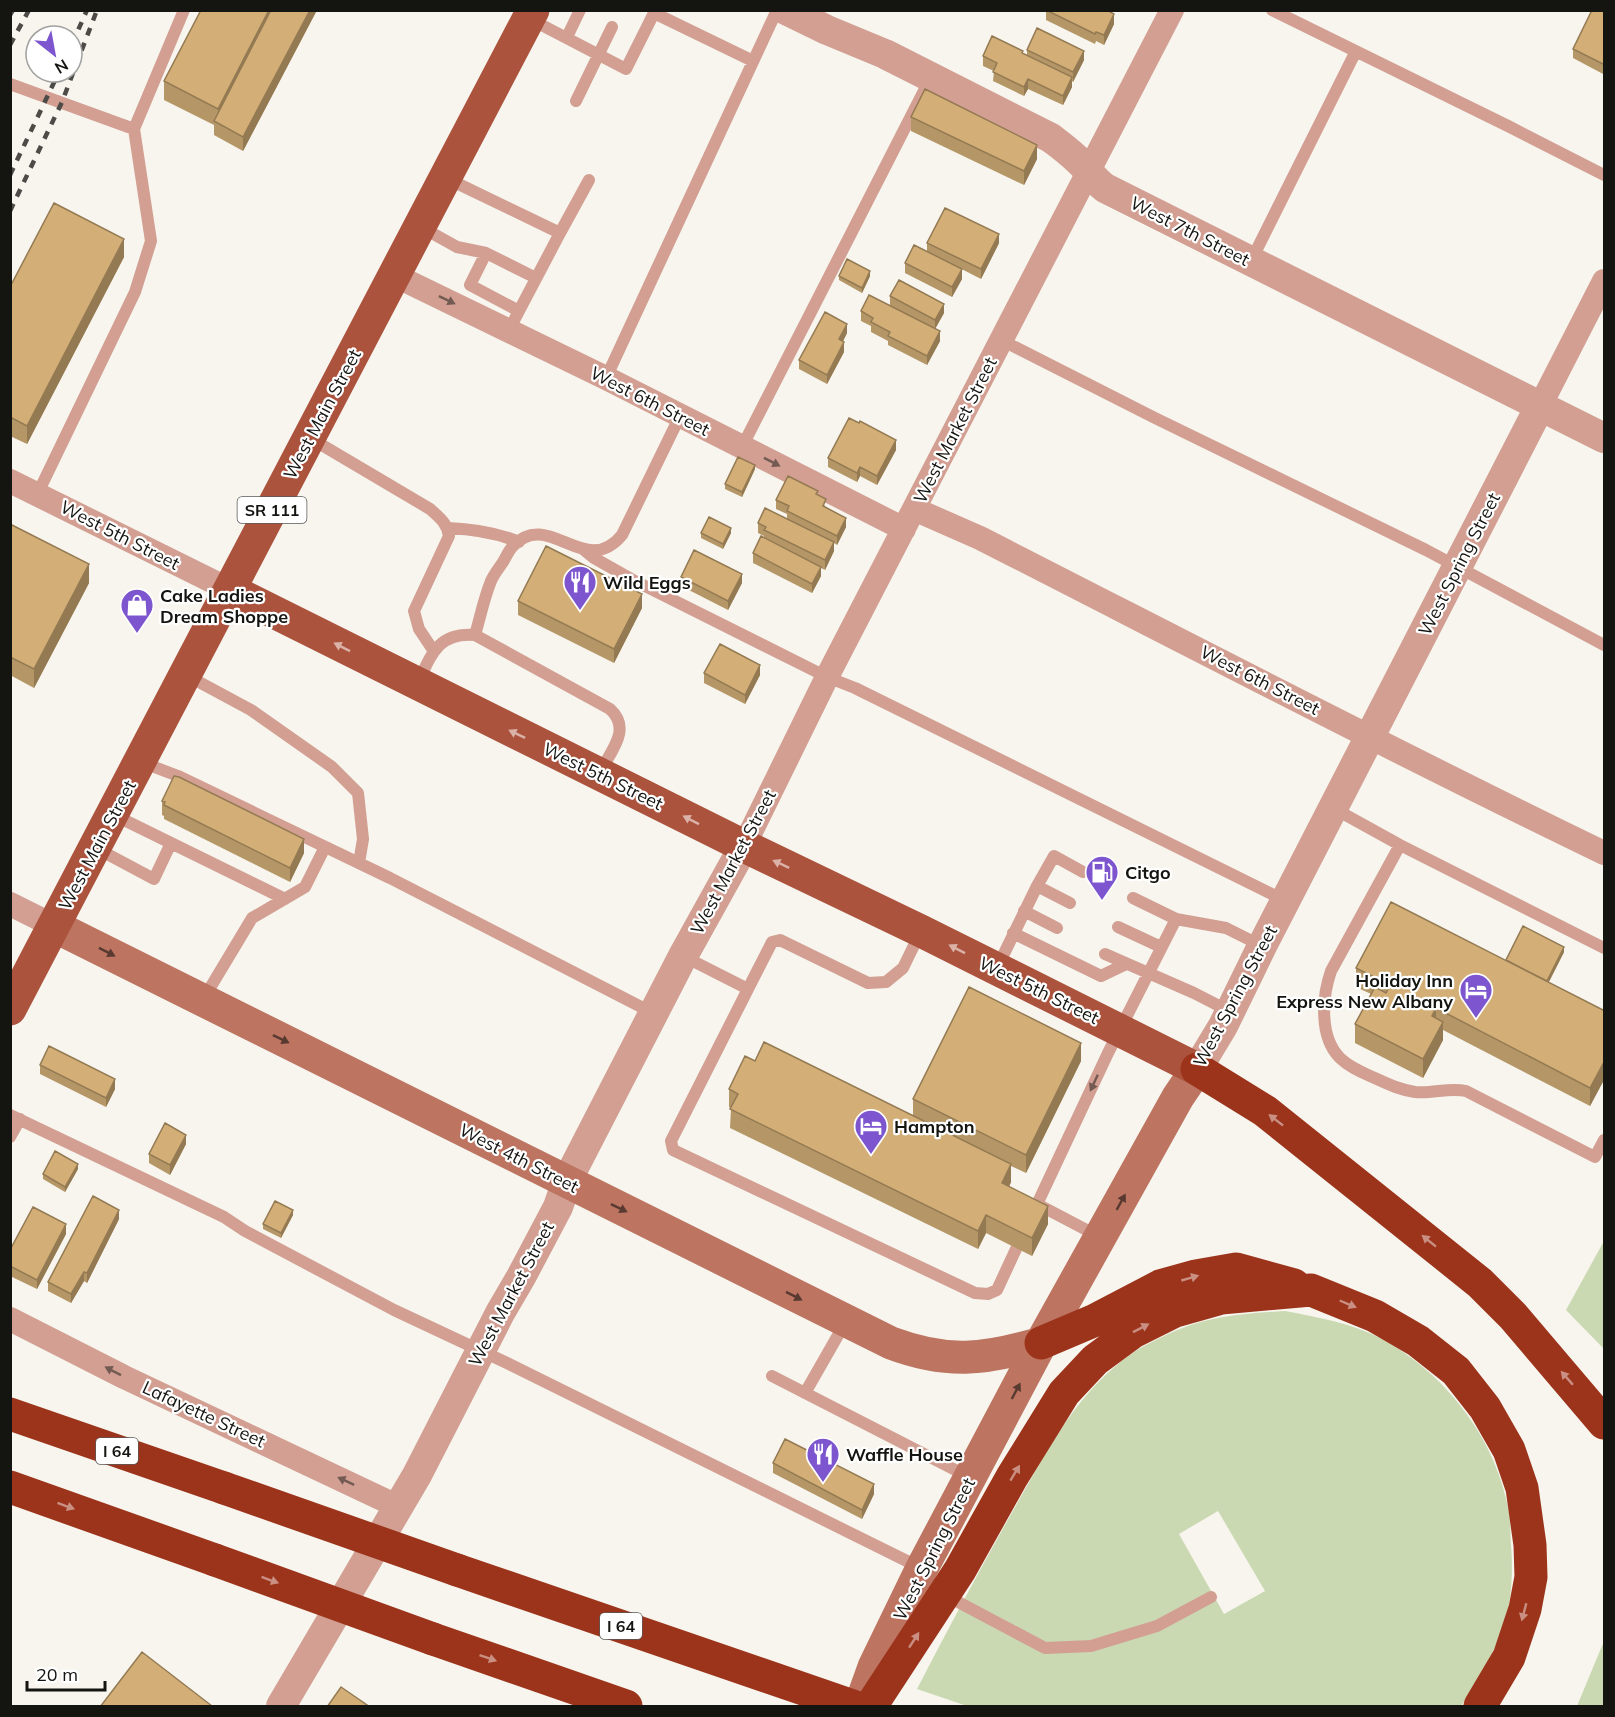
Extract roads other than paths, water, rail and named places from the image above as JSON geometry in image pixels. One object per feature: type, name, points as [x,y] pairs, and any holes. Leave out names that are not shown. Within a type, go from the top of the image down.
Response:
[{"type":"highway","points":[[1197,1069],[1264,1111],[1480,1283],[1513,1316],[1605,1423]]},
{"type":"highway","points":[[1041,1344],[1093,1321],[1160,1286],[1216,1271],[1236,1269],[1311,1290],[1375,1316],[1418,1341],[1456,1371],[1485,1408],[1509,1450],[1522,1488],[1530,1545],[1531,1576],[1525,1609],[1509,1657],[1480,1707]]},
{"type":"highway","points":[[871,1707],[960,1570],[1012,1477],[1064,1393],[1095,1360],[1133,1332],[1175,1311],[1221,1298],[1311,1290]]},
{"type":"highway","name":"I 64","points":[[10,1414],[222,1497],[787,1697],[853,1707]]},
{"type":"highway","points":[[10,1434],[222,1497]]},
{"type":"highway","points":[[10,1486],[626,1707]]},
{"type":"main road","name":"West Main Street","points":[[10,1010],[531,15]]},
{"type":"main road","name":"West 5th Street","points":[[230,590],[1197,1069]]},
{"type":"main road","name":"West 4th Street","points":[[54,926],[846,1322],[907,1349],[942,1356],[983,1358],[1041,1344]]},
{"type":"main road","name":"West Spring Street","points":[[860,1707],[874,1667],[922,1568],[1041,1344],[1178,1097],[1197,1069]]},
{"type":"street","name":"West 7th Street","points":[[786,10],[885,54],[1052,138],[1105,188],[1605,438]]},
{"type":"street","name":"West Market Street","points":[[281,1707],[417,1475],[558,1207],[567,1181],[683,956],[744,846],[827,677],[1172,10]]},
{"type":"street","name":"West 6th Street","points":[[394,275],[514,320],[606,378],[742,447],[909,519],[980,538],[1450,779],[1605,853]]},
{"type":"street","name":"West Spring Street","points":[[1197,1069],[1223,1026],[1605,281]]},
{"type":"street","name":"West 5th Street","points":[[10,481],[230,590]]},
{"type":"street","name":"West 4th Street","points":[[10,904],[54,926]]},
{"type":"street","name":"Lafayette Street","points":[[10,1319],[124,1377],[399,1507]]},
{"type":"lane","points":[[38,495],[135,292],[151,241],[134,129],[184,10]]},
{"type":"lane","points":[[567,37],[580,10]]},
{"type":"lane","points":[[606,378],[777,10]]},
{"type":"lane","points":[[1272,10],[1605,176]]},
{"type":"lane","points":[[531,15],[626,69],[654,12],[753,61]]},
{"type":"lane","points":[[576,101],[612,27]]},
{"type":"lane","points":[[1251,262],[1356,51]]},
{"type":"lane","points":[[742,447],[931,77]]},
{"type":"lane","points":[[10,84],[134,129]]},
{"type":"lane","points":[[445,177],[560,233]]},
{"type":"lane","points":[[486,253],[470,285],[514,320],[589,180]]},
{"type":"lane","points":[[420,227],[457,246],[486,253],[536,278]]},
{"type":"lane","points":[[1001,340],[1155,418],[1330,502],[1605,645]]},
{"type":"lane","points":[[475,635],[491,581],[513,545],[539,532],[583,549],[594,550],[615,543],[622,535],[680,416]]},
{"type":"lane","points":[[309,438],[430,509],[443,520],[448,528],[449,536],[414,611],[419,629],[433,650]]},
{"type":"lane","points":[[448,528],[481,530],[519,542]]},
{"type":"lane","points":[[583,549],[594,558],[633,580],[827,677],[855,688],[1286,900]]},
{"type":"lane","points":[[417,684],[433,650],[456,635],[475,635],[617,715],[620,720],[620,734],[599,774]]},
{"type":"lane","points":[[185,675],[251,710],[332,767],[358,793],[363,839],[359,863]]},
{"type":"lane","points":[[140,762],[178,776],[359,863],[654,1013]]},
{"type":"lane","points":[[1333,808],[1400,845],[1605,948]]},
{"type":"lane","points":[[113,814],[285,899]]},
{"type":"lane","points":[[95,847],[154,879],[171,843]]},
{"type":"lane","points":[[1400,845],[1327,983],[1324,1001],[1326,1028],[1328,1038],[1340,1058],[1356,1069],[1399,1089],[1419,1092],[1455,1089],[1466,1091],[1595,1157],[1605,1140]]},
{"type":"lane","points":[[203,1000],[252,918],[304,887],[325,847]]},
{"type":"lane","points":[[997,969],[1024,911],[1054,856],[1083,872]]},
{"type":"lane","points":[[1037,886],[1070,903]]},
{"type":"lane","points":[[1133,898],[1176,919],[1226,928],[1262,946]]},
{"type":"lane","points":[[1024,911],[1057,928]]},
{"type":"lane","points":[[921,931],[903,968],[886,982],[868,983],[780,940],[772,942],[671,1141],[673,1150],[975,1293],[988,1294],[997,1290],[1176,919]]},
{"type":"lane","points":[[1118,927],[1161,947]]},
{"type":"lane","points":[[1013,933],[1101,976],[1126,964]]},
{"type":"lane","points":[[1105,954],[1229,1011]]},
{"type":"lane","points":[[683,956],[748,989]]},
{"type":"lane","points":[[10,1137],[15,1117],[224,1217],[394,1310],[481,1350],[922,1568]]},
{"type":"lane","points":[[1037,1204],[1101,1238]]},
{"type":"lane","points":[[805,1393],[846,1322]]},
{"type":"lane","points":[[772,1376],[970,1478]]},
{"type":"lane","points":[[943,1594],[1045,1648],[1091,1646],[1156,1626],[1211,1597]]},
{"type":"railway","points":[[10,15],[13,10]]},
{"type":"railway","points":[[10,45],[29,10]]},
{"type":"railway","points":[[81,24],[87,10]]},
{"type":"railway","points":[[10,211],[62,102],[97,10]]},
{"type":"railway","points":[[10,175],[53,84]]},
{"type":"place","name":"Wild Eggs","points":[[580,611]]},
{"type":"place","name":"Cake Ladies Dream Shoppe","points":[[137,634]]},
{"type":"place","name":"Citgo","points":[[1102,901]]},
{"type":"place","name":"Holiday Inn Express New Albany","points":[[1476,1019]]},
{"type":"place","name":"Hampton","points":[[871,1155]]},
{"type":"place","name":"Waffle House","points":[[823,1483]]}]
